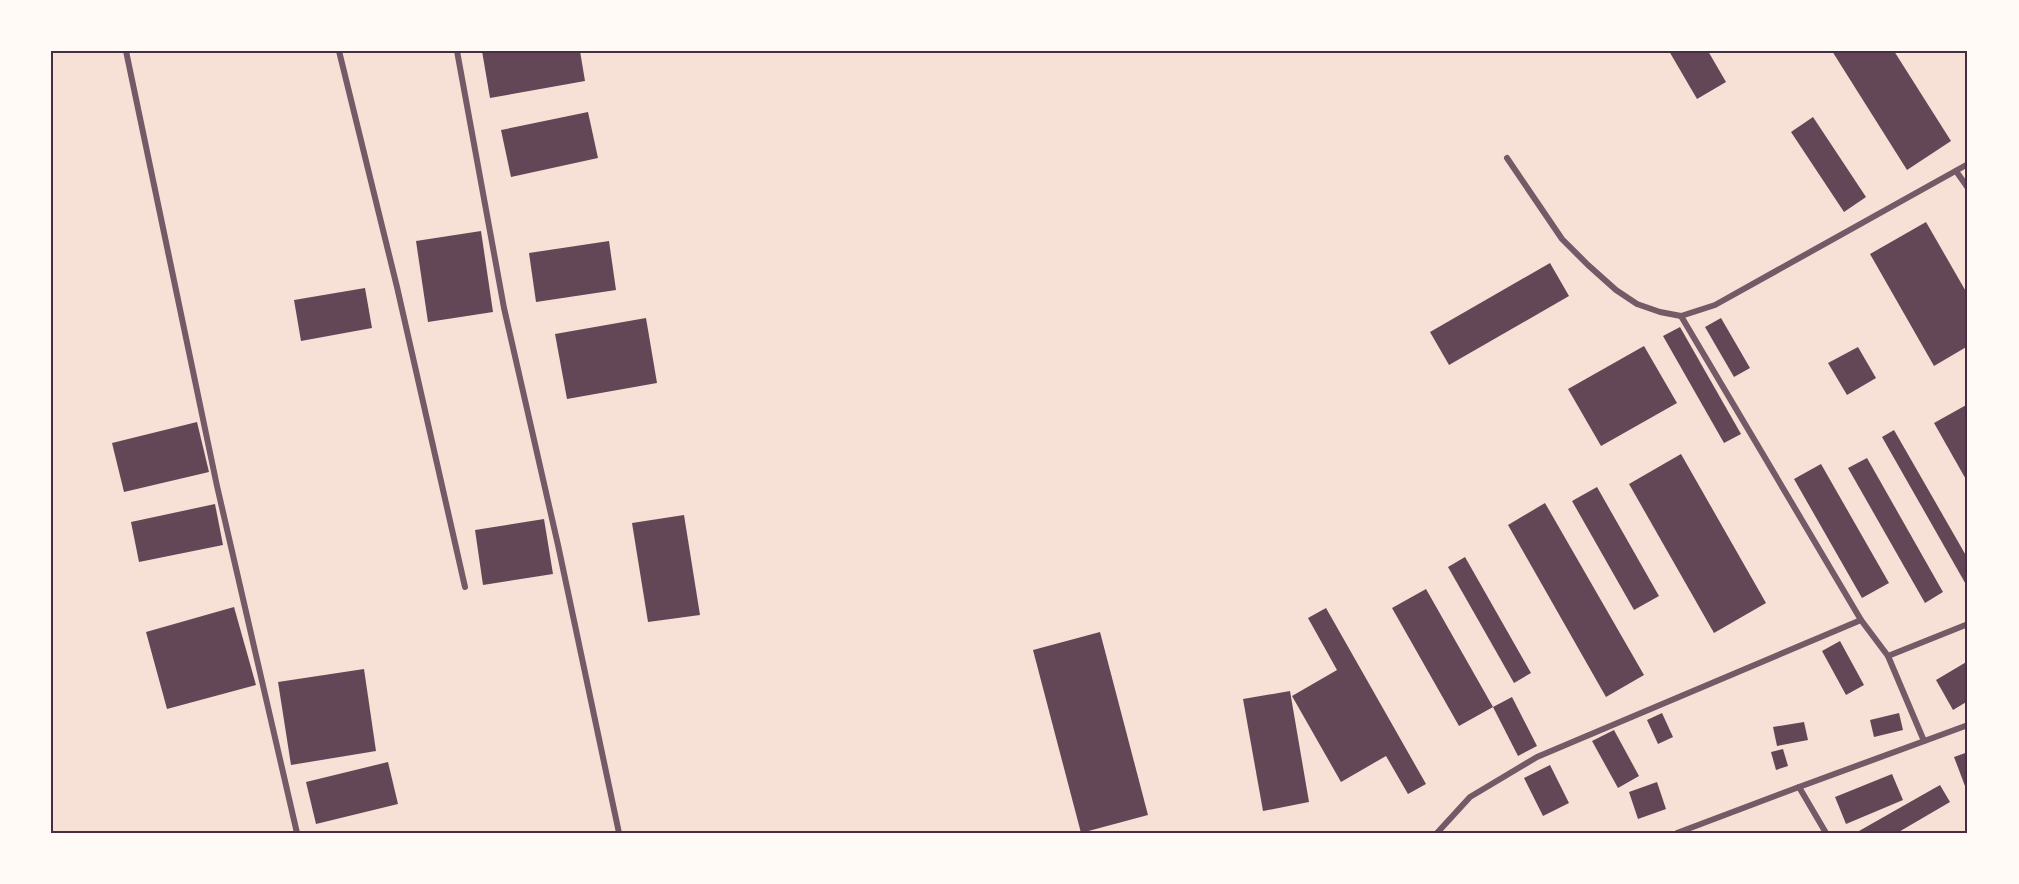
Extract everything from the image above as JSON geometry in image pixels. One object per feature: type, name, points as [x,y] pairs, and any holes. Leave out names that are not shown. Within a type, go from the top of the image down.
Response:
[{"type":"street","points":[[126,51],[217,486],[297,833]]},
{"type":"street","points":[[339,51],[397,287],[465,588]]},
{"type":"street","points":[[457,51],[504,308],[558,545],[619,833]]},
{"type":"street","points":[[1507,158],[1562,238],[1588,266],[1616,290],[1637,304],[1681,316],[1714,305],[1968,164]]},
{"type":"street","points":[[1956,171],[1968,189]]},
{"type":"street","points":[[1681,316],[1861,620],[1888,656],[1924,741]]},
{"type":"street","points":[[1437,833],[1470,797],[1537,757],[1861,620]]},
{"type":"street","points":[[1888,656],[1968,624]]},
{"type":"street","points":[[1677,833],[1968,725]]},
{"type":"street","points":[[1799,787],[1826,833]]},
{"type":"building","points":[[482,51],[580,51],[585,81],[490,98]]},
{"type":"building","points":[[1669,51],[1708,51],[1726,82],[1697,99]]},
{"type":"building","points":[[1832,51],[1894,51],[1951,141],[1907,170]]},
{"type":"building","points":[[588,112],[598,158],[511,177],[501,130]]},
{"type":"building","points":[[1813,117],[1866,197],[1844,212],[1791,132]]},
{"type":"building","points":[[1926,222],[1968,295],[1968,346],[1934,366],[1870,254]]},
{"type":"building","points":[[481,231],[493,312],[428,322],[416,241]]},
{"type":"building","points":[[609,241],[616,290],[536,302],[529,253]]},
{"type":"building","points":[[1550,263],[1569,296],[1449,365],[1430,332]]},
{"type":"building","points":[[365,288],[372,328],[301,341],[294,300]]},
{"type":"building","points":[[646,318],[657,383],[567,399],[555,334]]},
{"type":"building","points":[[1721,318],[1750,368],[1734,377],[1705,327]]},
{"type":"building","points":[[1680,327],[1741,434],[1724,443],[1663,336]]},
{"type":"building","points":[[1644,346],[1677,403],[1601,446],[1568,389]]},
{"type":"building","points":[[1858,347],[1876,378],[1847,395],[1828,363]]},
{"type":"building","points":[[1968,404],[1968,483],[1934,423]]},
{"type":"building","points":[[197,422],[209,472],[124,492],[112,443]]},
{"type":"building","points":[[1894,430],[1968,559],[1968,588],[1882,437]]},
{"type":"building","points":[[1681,454],[1766,603],[1714,633],[1629,484]]},
{"type":"building","points":[[1867,458],[1943,592],[1925,603],[1848,468]]},
{"type":"building","points":[[1821,464],[1889,583],[1862,598],[1794,479]]},
{"type":"building","points":[[1597,487],[1659,596],[1634,610],[1572,501]]},
{"type":"building","points":[[1545,503],[1644,675],[1606,697],[1508,525]]},
{"type":"building","points":[[215,504],[223,545],[139,562],[131,522]]},
{"type":"building","points":[[684,515],[700,615],[648,622],[632,523]]},
{"type":"building","points":[[544,519],[553,574],[483,585],[475,530]]},
{"type":"building","points":[[1465,557],[1531,673],[1514,683],[1448,567]]},
{"type":"building","points":[[1426,589],[1493,707],[1459,726],[1392,608]]},
{"type":"building","points":[[234,607],[256,685],[167,709],[146,632]]},
{"type":"building","points":[[1326,608],[1426,784],[1408,794],[1386,756],[1341,782],[1292,696],[1337,670],[1308,618]]},
{"type":"building","points":[[1100,632],[1148,815],[1081,833],[1033,650]]},
{"type":"building","points":[[1840,641],[1864,685],[1846,695],[1822,651]]},
{"type":"building","points":[[1968,661],[1968,701],[1953,710],[1936,680]]},
{"type":"building","points":[[364,669],[376,751],[291,765],[278,682]]},
{"type":"building","points":[[1290,691],[1309,802],[1263,811],[1243,699]]},
{"type":"building","points":[[1512,697],[1537,746],[1518,756],[1493,707]]},
{"type":"building","points":[[1662,713],[1673,737],[1658,744],[1647,720]]},
{"type":"building","points":[[1899,713],[1903,730],[1874,737],[1870,720]]},
{"type":"building","points":[[1804,722],[1808,740],[1777,746],[1773,727]]},
{"type":"building","points":[[1614,730],[1639,776],[1618,788],[1592,741]]},
{"type":"building","points":[[1783,749],[1788,766],[1776,770],[1771,752]]},
{"type":"building","points":[[1968,752],[1968,794],[1954,757]]},
{"type":"building","points":[[388,762],[398,804],[316,824],[306,782]]},
{"type":"building","points":[[1550,765],[1569,803],[1543,816],[1524,778]]},
{"type":"building","points":[[1892,774],[1903,800],[1846,824],[1835,797]]},
{"type":"building","points":[[1657,782],[1666,809],[1638,819],[1629,792]]},
{"type":"building","points":[[1940,785],[1950,802],[1897,833],[1860,833],[1859,831]]}]
